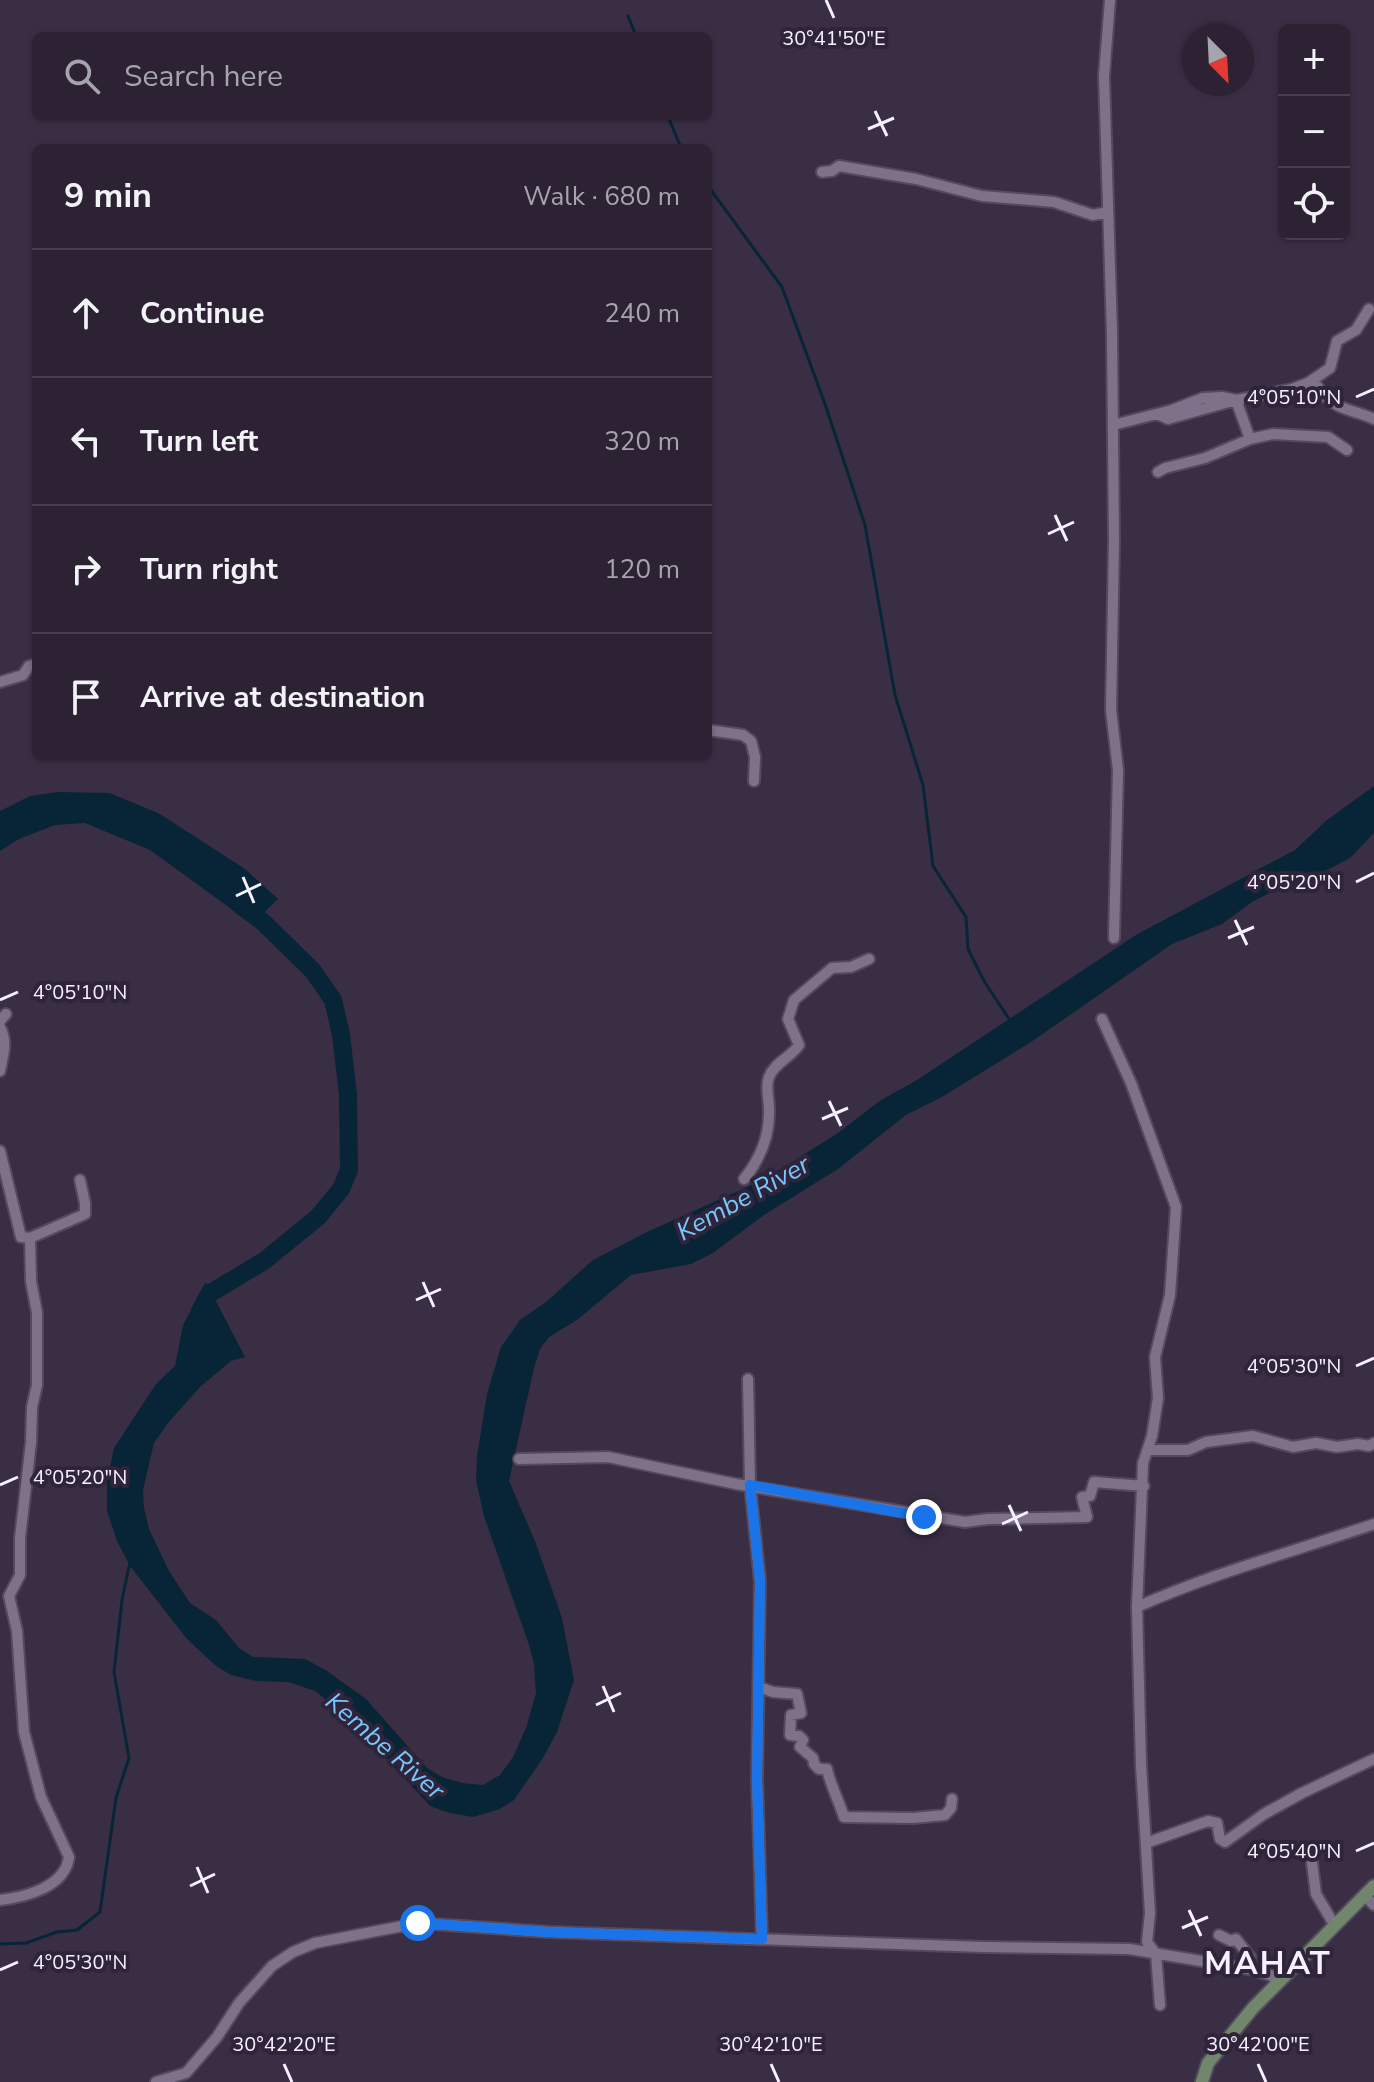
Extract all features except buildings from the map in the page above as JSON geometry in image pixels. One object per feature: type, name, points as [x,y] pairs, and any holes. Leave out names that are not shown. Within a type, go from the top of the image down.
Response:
[{"type":"main road","points":[[1202,2082],[1208,2063],[1253,2008],[1335,1926],[1369,1901],[1374,1886]]},
{"type":"street","points":[[1110,0],[1104,76],[1113,425],[1111,710],[1118,770],[1114,938]]},
{"type":"street","points":[[822,172],[839,166],[916,179],[982,196],[1054,202],[1093,215],[1108,212]]},
{"type":"street","points":[[1308,383],[1330,368],[1337,341],[1356,330],[1369,309]]},
{"type":"street","points":[[1113,425],[1203,398],[1236,400],[1308,383],[1315,383],[1324,397],[1348,413],[1374,419]]},
{"type":"street","points":[[1236,400],[1250,439]]},
{"type":"street","points":[[1158,472],[1205,458],[1250,439],[1273,434],[1328,437],[1347,450]]},
{"type":"street","points":[[0,682],[23,675],[32,665]]},
{"type":"street","points":[[712,731],[743,735],[751,741],[755,757],[754,781]]},
{"type":"street","points":[[744,1179],[757,1164],[769,1132],[767,1082],[772,1068],[791,1057],[799,1045],[788,1019],[794,1000],[832,968],[851,967],[869,959]]},
{"type":"street","points":[[1102,1019],[1131,1083],[1176,1207],[1170,1295],[1155,1357],[1158,1398],[1143,1463],[1137,1607],[1150,1913],[1147,1942],[1156,1954],[1160,2005]]},
{"type":"street","points":[[0,1071],[5,1047],[2,1021]]},
{"type":"street","points":[[0,1151],[21,1237],[30,1238],[85,1214],[80,1180]]},
{"type":"street","points":[[0,1900],[44,1889],[68,1867],[69,1857],[41,1797],[24,1732],[17,1631],[9,1596],[20,1575],[20,1538],[32,1407],[37,1385],[37,1313],[31,1281],[30,1238]]},
{"type":"street","points":[[748,1379],[750,1485],[760,1581],[757,1779],[762,1939]]},
{"type":"street","points":[[1148,1450],[1188,1450],[1206,1442],[1253,1436],[1293,1447],[1316,1443],[1337,1447],[1369,1446],[1374,1443]]},
{"type":"street","points":[[519,1459],[608,1457],[924,1517],[965,1522],[1087,1517],[1082,1497],[1090,1496],[1094,1482],[1144,1486]]},
{"type":"street","points":[[1137,1607],[1186,1585],[1228,1574],[1374,1524]]},
{"type":"street","points":[[759,1687],[797,1694],[801,1713],[791,1715],[790,1735],[803,1740],[800,1747],[813,1758],[819,1769],[827,1769],[827,1779],[837,1795],[844,1817],[945,1815],[951,1808],[952,1799]]},
{"type":"street","points":[[1146,1843],[1208,1821],[1217,1823],[1220,1839],[1225,1842],[1264,1814],[1374,1759]]},
{"type":"street","points":[[1312,1863],[1316,1894],[1335,1926]]},
{"type":"street","points":[[156,2082],[186,2073],[217,2037],[239,2003],[272,1966],[293,1952],[315,1943],[418,1923],[549,1932],[1129,1949],[1249,1969],[1279,1981]]},
{"type":"street","points":[[1219,1935],[1231,1941],[1236,1939],[1250,1957],[1249,1969]]},
{"type":"water","points":[[1374,786],[1374,833],[1350,858],[1283,886],[1252,902],[1222,924],[1172,944],[1034,1040],[942,1097],[906,1115],[838,1169],[764,1215],[713,1253],[691,1264],[631,1275],[577,1320],[549,1337],[540,1349],[534,1368],[509,1481],[535,1541],[562,1618],[574,1680],[557,1732],[543,1758],[514,1800],[500,1809],[473,1817],[430,1806],[348,1717],[315,1691],[288,1682],[256,1681],[231,1675],[216,1666],[187,1639],[130,1566],[107,1511],[107,1481],[114,1448],[156,1384],[175,1366],[183,1325],[206,1282],[245,1357],[231,1361],[201,1386],[154,1443],[143,1490],[144,1508],[149,1529],[169,1571],[190,1603],[216,1620],[239,1648],[253,1657],[305,1659],[327,1671],[366,1699],[427,1768],[462,1783],[483,1785],[500,1775],[513,1757],[526,1728],[536,1693],[534,1664],[484,1516],[476,1481],[477,1456],[487,1394],[501,1347],[520,1320],[546,1302],[593,1260],[765,1179],[1136,935],[1295,850],[1327,820]]},
{"type":"water","points":[[58,792],[110,793],[160,814],[245,869],[278,899],[252,924],[150,850],[85,823],[55,825],[19,839],[0,851],[0,811],[30,796]]},
{"type":"waterway","points":[[628,16],[634,32]]},
{"type":"waterway","points":[[670,120],[679,144]]},
{"type":"waterway","points":[[712,191],[782,287],[825,404],[865,525],[895,695],[923,785],[933,866],[966,917],[968,949],[984,981],[1011,1022]]},
{"type":"waterway","name":"Kembe River","points":[[200,1311],[209,1294],[264,1261],[318,1217],[341,1189],[349,1170],[348,1095],[341,1035],[333,1000],[313,971],[263,922],[240,905]]},
{"type":"waterway","points":[[0,1944],[26,1943],[57,1932],[77,1930],[100,1912],[116,1798],[129,1758],[114,1672],[122,1600],[130,1562]]},
{"type":"district","name":"MAHAT","points":[[1268,1963]]},
{"type":"route","points":[[418,1923],[549,1932],[762,1939],[757,1779],[760,1581],[750,1485],[924,1517]]}]
